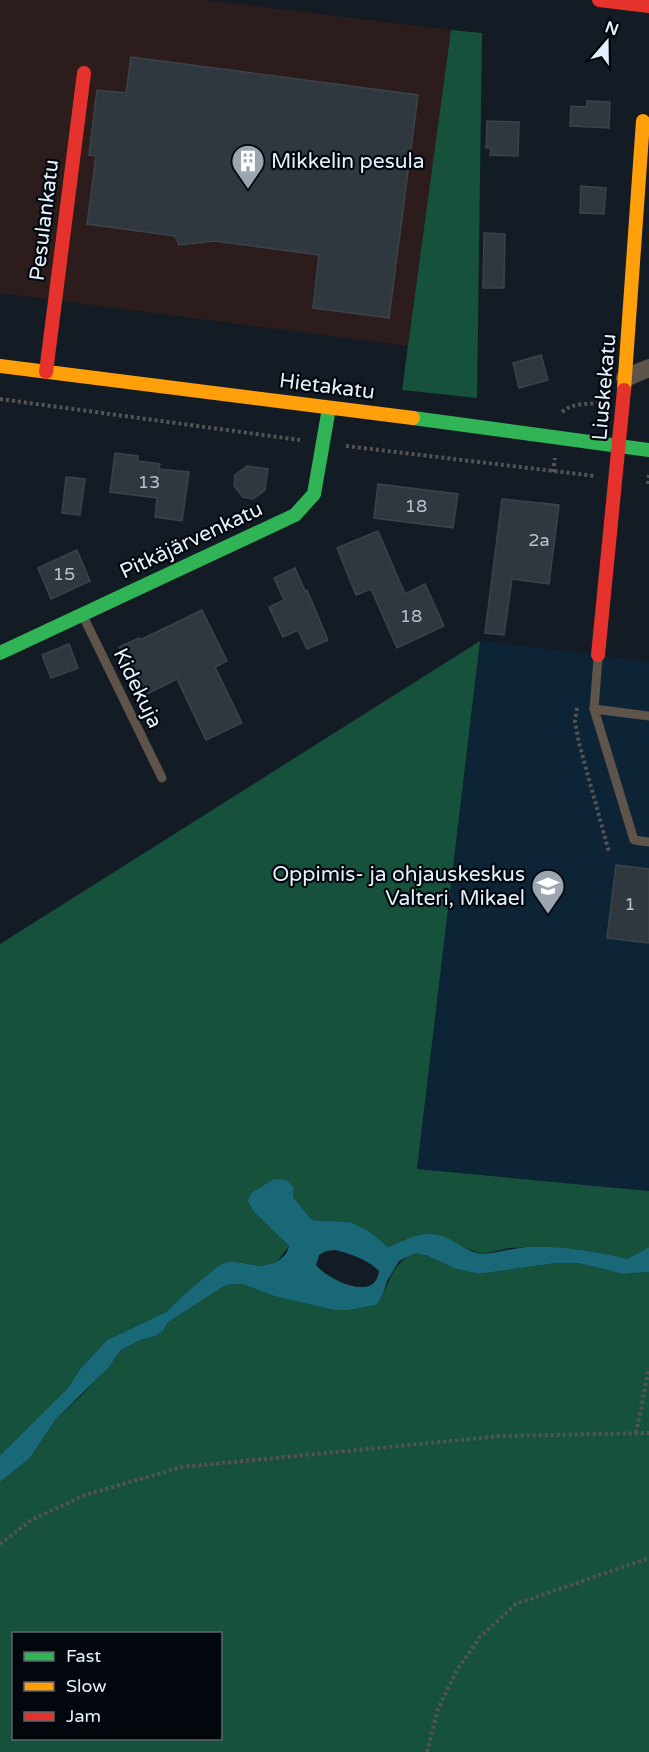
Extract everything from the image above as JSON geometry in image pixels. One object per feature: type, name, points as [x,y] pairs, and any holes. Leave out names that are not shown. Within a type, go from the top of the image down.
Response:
[{"type":"main road","points":[[599,0],[649,6]]},
{"type":"main road","name":"Pesulankatu","points":[[46,372],[84,73]]},
{"type":"main road","name":"Liuskekatu","points":[[598,655],[632,312],[643,120]]},
{"type":"main road","name":"Hietakatu","points":[[0,366],[620,444],[649,450]]},
{"type":"main road","name":"Pitkäjärvenkatu","points":[[0,652],[295,515],[315,494],[329,408]]},
{"type":"street","points":[[625,378],[649,368]]},
{"type":"lane","name":"Kidekuja","points":[[82,614],[162,778]]},
{"type":"lane","points":[[598,655],[594,709],[634,840],[649,842]]},
{"type":"lane","points":[[594,709],[649,716]]},
{"type":"path","points":[[648,484],[649,474]]},
{"type":"path","points":[[595,691],[578,689],[575,721],[609,852]]},
{"type":"path","points":[[636,1433],[649,1368]]},
{"type":"path","points":[[0,1544],[30,1520],[85,1495],[182,1467],[501,1436],[649,1433]]},
{"type":"path","points":[[427,1752],[438,1709],[457,1670],[480,1637],[516,1604],[649,1558]]},
{"type":"shaded area","points":[[0,0],[204,0],[451,30],[409,346],[0,293]]},
{"type":"shaded area","name":"Oppimis- ja ohjauskeskus Valteri, Mikael","points":[[480,641],[649,662],[649,1191],[417,1169]]},
{"type":"shaded area","points":[[274,1179],[287,1180],[294,1188],[293,1197],[312,1220],[350,1222],[367,1230],[388,1247],[428,1234],[444,1237],[470,1251],[482,1254],[527,1247],[552,1247],[590,1251],[627,1259],[649,1247],[649,1272],[623,1274],[578,1263],[556,1263],[479,1274],[456,1269],[416,1253],[399,1261],[377,1305],[349,1310],[333,1310],[274,1296],[242,1284],[226,1285],[167,1323],[164,1330],[156,1336],[140,1340],[121,1350],[109,1367],[56,1419],[30,1458],[0,1482],[0,1455],[67,1389],[80,1369],[107,1340],[166,1312],[218,1266],[230,1261],[261,1266],[277,1262],[286,1254],[289,1246],[254,1212],[248,1201],[251,1193]],"holes":[[[335,1250],[369,1263],[379,1271],[376,1281],[370,1286],[351,1286],[322,1271],[316,1265],[319,1255]]]},
{"type":"green space","points":[[451,30],[482,33],[477,398],[402,390]]},
{"type":"green space","points":[[480,641],[417,1169],[649,1191],[649,1247],[627,1259],[584,1250],[530,1247],[510,1248],[482,1254],[452,1241],[407,1239],[388,1247],[350,1222],[312,1220],[293,1197],[294,1188],[287,1180],[274,1180],[251,1193],[254,1212],[289,1246],[277,1262],[261,1266],[230,1261],[218,1266],[166,1312],[107,1340],[80,1369],[67,1389],[0,1455],[0,944]]},
{"type":"green space","points":[[416,1253],[456,1269],[479,1274],[556,1263],[578,1263],[623,1274],[649,1272],[649,1752],[0,1752],[0,1482],[30,1458],[56,1419],[81,1396],[121,1350],[140,1340],[156,1336],[164,1330],[167,1323],[226,1285],[242,1284],[274,1296],[333,1310],[349,1310],[377,1305],[395,1268]]},
{"type":"building","name":"Mikkelin pesula","points":[[131,57],[418,95],[389,318],[313,308],[319,255],[215,241],[179,245],[175,236],[87,224],[96,156],[89,155],[97,90],[126,93]]},
{"type":"building","points":[[587,101],[610,102],[609,128],[570,126],[571,106],[587,107]]},
{"type":"building","points":[[487,121],[519,122],[518,156],[490,155],[491,148],[486,148]]},
{"type":"building","points":[[581,186],[606,188],[604,214],[580,213]]},
{"type":"building","points":[[484,233],[505,234],[504,288],[483,288]]},
{"type":"building","points":[[541,355],[548,380],[519,388],[513,363]]},
{"type":"building","points":[[115,453],[138,456],[138,461],[160,464],[159,469],[189,472],[182,521],[155,517],[157,498],[110,492]]},
{"type":"building","points":[[247,466],[268,469],[265,490],[253,499],[243,497],[234,486],[235,475]]},
{"type":"building","points":[[66,477],[85,479],[80,515],[62,513]]},
{"type":"building","points":[[378,484],[458,494],[453,528],[374,518]]},
{"type":"building","points":[[502,499],[559,505],[549,584],[512,579],[504,635],[485,633]]},
{"type":"building","points":[[378,531],[405,594],[425,584],[444,626],[397,648],[371,589],[356,595],[337,548]]},
{"type":"building","points":[[77,550],[90,581],[51,599],[38,568]]},
{"type":"building","points":[[295,568],[328,640],[307,649],[298,630],[283,637],[269,607],[284,600],[274,578]]},
{"type":"building","points":[[202,610],[227,661],[215,667],[242,723],[206,740],[177,679],[143,696],[119,647],[139,638],[140,640]]},
{"type":"building","points":[[69,644],[78,668],[51,678],[42,655]]},
{"type":"building","points":[[616,865],[649,869],[649,943],[607,938]]},
{"type":"traffic: fast","points":[[0,653],[295,515],[314,494],[329,408]]},
{"type":"traffic: fast","points":[[413,418],[649,450]]},
{"type":"traffic: slow","points":[[624,390],[643,121]]},
{"type":"traffic: slow","points":[[0,366],[413,418]]},
{"type":"traffic: jam","points":[[599,0],[649,6]]},
{"type":"traffic: jam","points":[[46,372],[84,73]]},
{"type":"traffic: jam","points":[[598,655],[624,390]]},
{"type":"place","name":"Mikkelin pesula","points":[[248,190]]},
{"type":"place","name":"Oppimis- ja ohjauskeskus Valteri, Mikael","points":[[548,915]]}]
